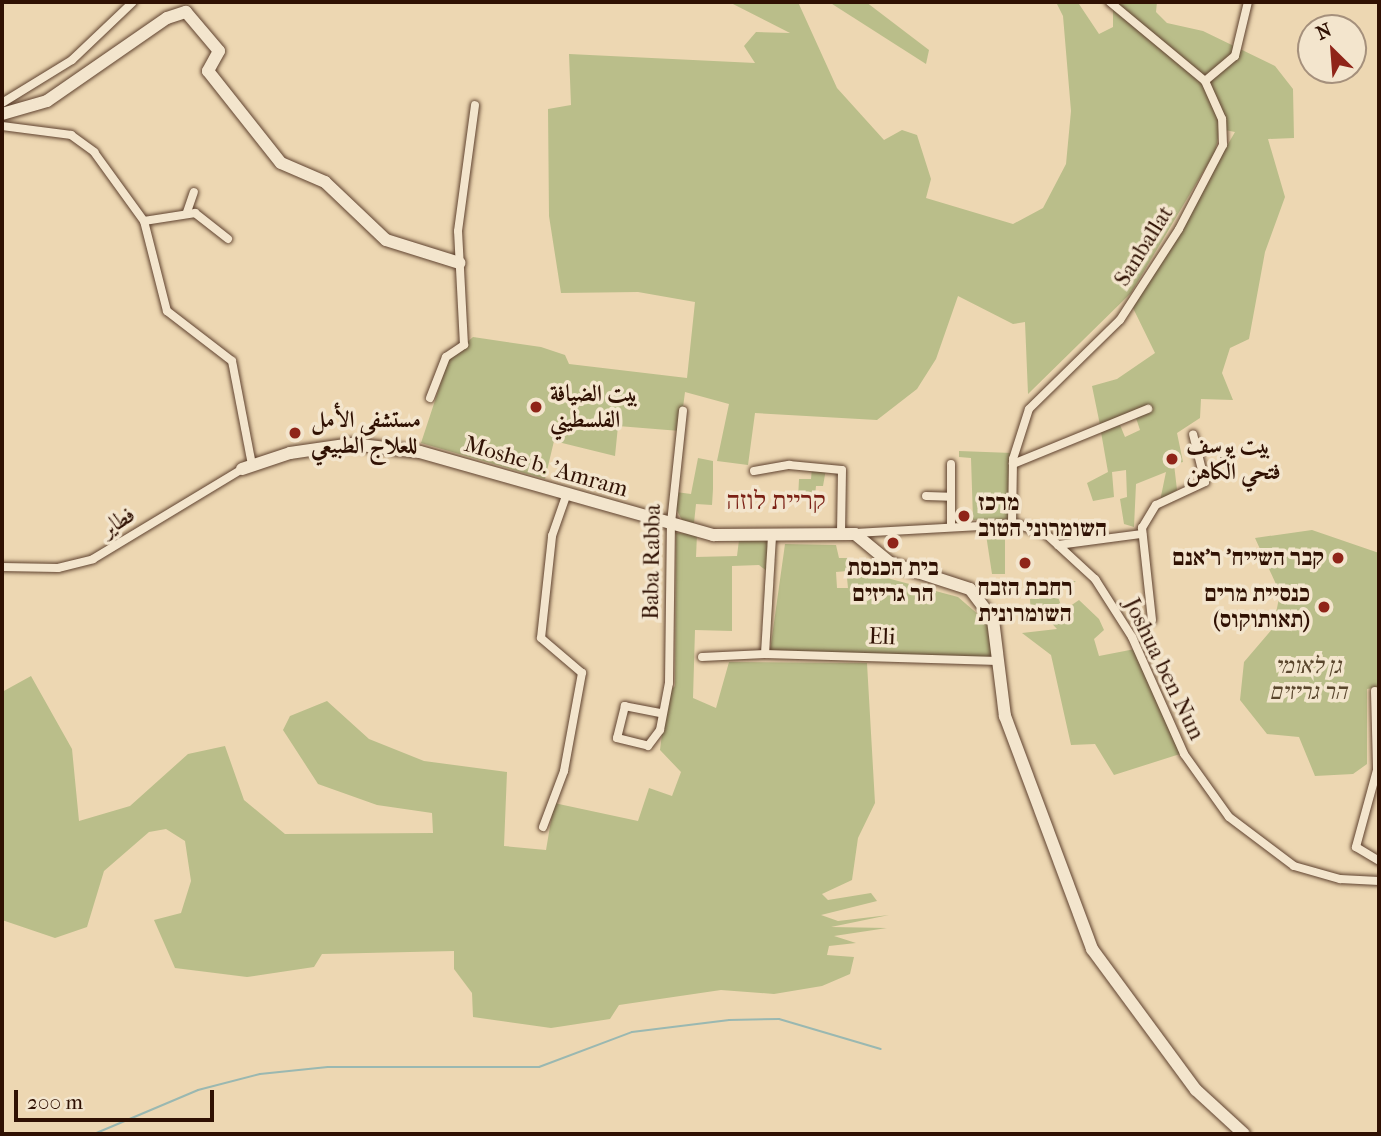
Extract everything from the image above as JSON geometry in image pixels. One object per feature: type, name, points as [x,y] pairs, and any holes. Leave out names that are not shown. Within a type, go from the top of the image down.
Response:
[{"type":"street","points":[[2,103],[72,60],[133,2]]},
{"type":"street","name":"Sanballat","points":[[1012,524],[1013,464],[1028,409],[1119,320],[1219,158],[1224,126],[1205,82],[1110,2]]},
{"type":"street","points":[[1205,82],[1235,56],[1248,2]]},
{"type":"street","points":[[2,114],[47,100],[167,18],[186,12],[219,51],[208,71],[281,163],[325,182],[386,240],[460,263]]},
{"type":"street","points":[[430,398],[446,357],[464,345],[460,263],[475,105]]},
{"type":"street","points":[[2,126],[71,135],[94,152],[144,221],[167,311],[232,361],[247,467]]},
{"type":"street","points":[[187,212],[194,192]]},
{"type":"street","points":[[144,221],[187,212],[228,239]]},
{"type":"street","points":[[1013,464],[1148,409]]},
{"type":"street","name":"Baba Rabba","points":[[660,713],[625,706],[617,738],[652,745],[669,683],[671,523],[683,411]]},
{"type":"street","points":[[1152,620],[1142,534],[1156,505],[1205,482],[1193,434]]},
{"type":"street","name":"Moshe b. 'Amram","points":[[247,467],[362,444],[426,453],[566,496],[722,537],[847,533]]},
{"type":"street","points":[[754,471],[789,464],[842,471],[847,533],[890,563],[978,595],[993,620],[1006,721],[1092,949],[1192,1086],[1244,1134]]},
{"type":"street","points":[[951,464],[951,526]]},
{"type":"street","name":"فطاير","points":[[2,566],[54,568],[93,559],[247,467]]},
{"type":"street","points":[[543,827],[564,771],[582,673],[541,638],[552,536],[566,496]]},
{"type":"street","points":[[926,496],[950,497]]},
{"type":"street","name":"Joshua ben Nun","points":[[847,533],[1012,524],[1035,527],[1095,579],[1132,637],[1185,754],[1229,817],[1294,866],[1340,879],[1379,881]]},
{"type":"street","points":[[1058,545],[1142,534]]},
{"type":"street","points":[[765,654],[772,537]]},
{"type":"street","name":"Eli","points":[[702,657],[765,654],[998,661]]},
{"type":"street","points":[[1375,691],[1378,773],[1356,847],[1379,861]]},
{"type":"green space","points":[[729,2],[798,2],[837,88],[884,140],[902,130],[917,135],[931,179],[926,198],[1013,224],[1043,208],[1066,164],[1071,111],[1063,16],[1056,2],[1079,4],[1099,34],[1113,27],[1113,2],[1157,2],[1156,12],[1167,23],[1203,31],[1275,66],[1293,89],[1294,138],[1268,139],[1285,197],[1265,252],[1249,339],[1230,348],[1222,373],[1233,400],[1201,399],[1200,418],[1177,433],[1183,462],[1174,464],[1177,490],[1160,501],[1166,472],[1136,484],[1134,527],[1124,524],[1120,499],[1127,497],[1126,470],[1112,472],[1114,497],[1093,501],[1087,483],[1108,472],[1101,432],[1120,425],[1125,437],[1140,430],[1136,418],[1149,411],[1147,405],[1100,425],[1092,386],[1117,379],[1155,353],[1133,308],[1235,132],[1220,129],[1215,152],[1131,293],[1028,394],[1025,322],[1013,324],[958,296],[936,359],[917,389],[877,420],[755,413],[748,465],[717,461],[729,404],[685,392],[680,431],[618,426],[615,456],[554,441],[545,479],[421,443],[449,358],[473,337],[541,347],[565,355],[569,364],[687,378],[695,302],[638,292],[561,293],[549,216],[548,109],[571,105],[569,54],[755,63],[744,46],[756,32],[790,33]]},
{"type":"green space","points":[[829,2],[866,2],[929,50],[926,64]]},
{"type":"green space","points":[[959,451],[1012,453],[1008,519],[973,520],[971,458],[959,457]]},
{"type":"green space","points":[[698,458],[713,461],[713,489],[712,505],[696,504],[694,523],[682,520],[674,505],[676,492],[691,494]]},
{"type":"green space","points":[[812,467],[826,469],[823,486],[816,486],[815,496],[798,499],[799,479],[811,479]]},
{"type":"green space","points":[[985,528],[1005,528],[1005,574],[992,574]]},
{"type":"green space","name":"גן לאומי הר גריזים","points":[[1312,530],[1379,553],[1379,687],[1367,689],[1367,764],[1353,774],[1315,776],[1299,737],[1267,734],[1240,700],[1244,662],[1273,628],[1280,593],[1255,538]]},
{"type":"green space","points":[[676,533],[697,534],[696,557],[737,556],[739,540],[769,541],[768,572],[759,565],[732,566],[732,631],[695,630],[693,698],[716,708],[729,662],[867,663],[875,803],[858,838],[852,880],[822,894],[828,900],[871,893],[877,901],[821,915],[838,921],[889,915],[831,927],[887,928],[834,936],[856,943],[829,946],[827,955],[854,957],[850,974],[822,986],[774,994],[721,990],[619,1005],[610,1019],[551,1028],[473,1017],[472,993],[454,969],[454,951],[322,954],[314,967],[247,977],[175,968],[154,920],[181,913],[191,881],[185,841],[166,829],[149,832],[104,871],[87,927],[55,938],[2,920],[2,692],[31,676],[72,749],[79,821],[130,806],[188,754],[225,746],[244,800],[285,834],[433,833],[432,813],[377,805],[318,784],[283,730],[290,716],[327,701],[369,739],[424,761],[507,772],[504,846],[546,850],[554,803],[638,821],[649,788],[672,796],[681,772],[660,750],[667,694],[675,686]]},
{"type":"green space","points":[[785,544],[836,545],[839,558],[848,558],[847,571],[836,572],[837,588],[848,588],[847,578],[872,574],[958,597],[987,622],[992,658],[770,651]]},
{"type":"green space","points":[[1076,581],[1057,594],[1063,611],[1079,600],[1099,619],[1104,630],[1094,639],[1099,656],[1135,649],[1180,754],[1114,775],[1095,744],[1071,745],[1051,655],[1022,633],[1057,629],[1044,615],[1031,616],[1030,599],[1039,599],[1044,582]]},
{"type":"waterway","points":[[94,1134],[198,1090],[260,1074],[328,1067],[539,1067],[632,1032],[729,1020],[779,1019],[881,1049]]},
{"type":"place","name":"بيت الضيافة الفلسطيني","points":[[536,407]]},
{"type":"place","name":"مستشفى الأمل للعلاج الطبيعي","points":[[295,433]]},
{"type":"place","name":"بيت يوسف فتحي الكاهن","points":[[1172,459]]},
{"type":"place","name":"מרכז השומרוני הטוב","points":[[964,516]]},
{"type":"place","name":"בית הכנסת הר גריזים","points":[[893,543]]},
{"type":"place","name":"קבר השייח' ר'אנם","points":[[1338,558]]},
{"type":"place","name":"רחבת הזבח השומרונית","points":[[1025,563]]},
{"type":"place","name":"כנסיית מרים (תאותוקוס)","points":[[1324,607]]},
{"type":"district","name":"קריית לוזה","points":[[776,501]]}]
